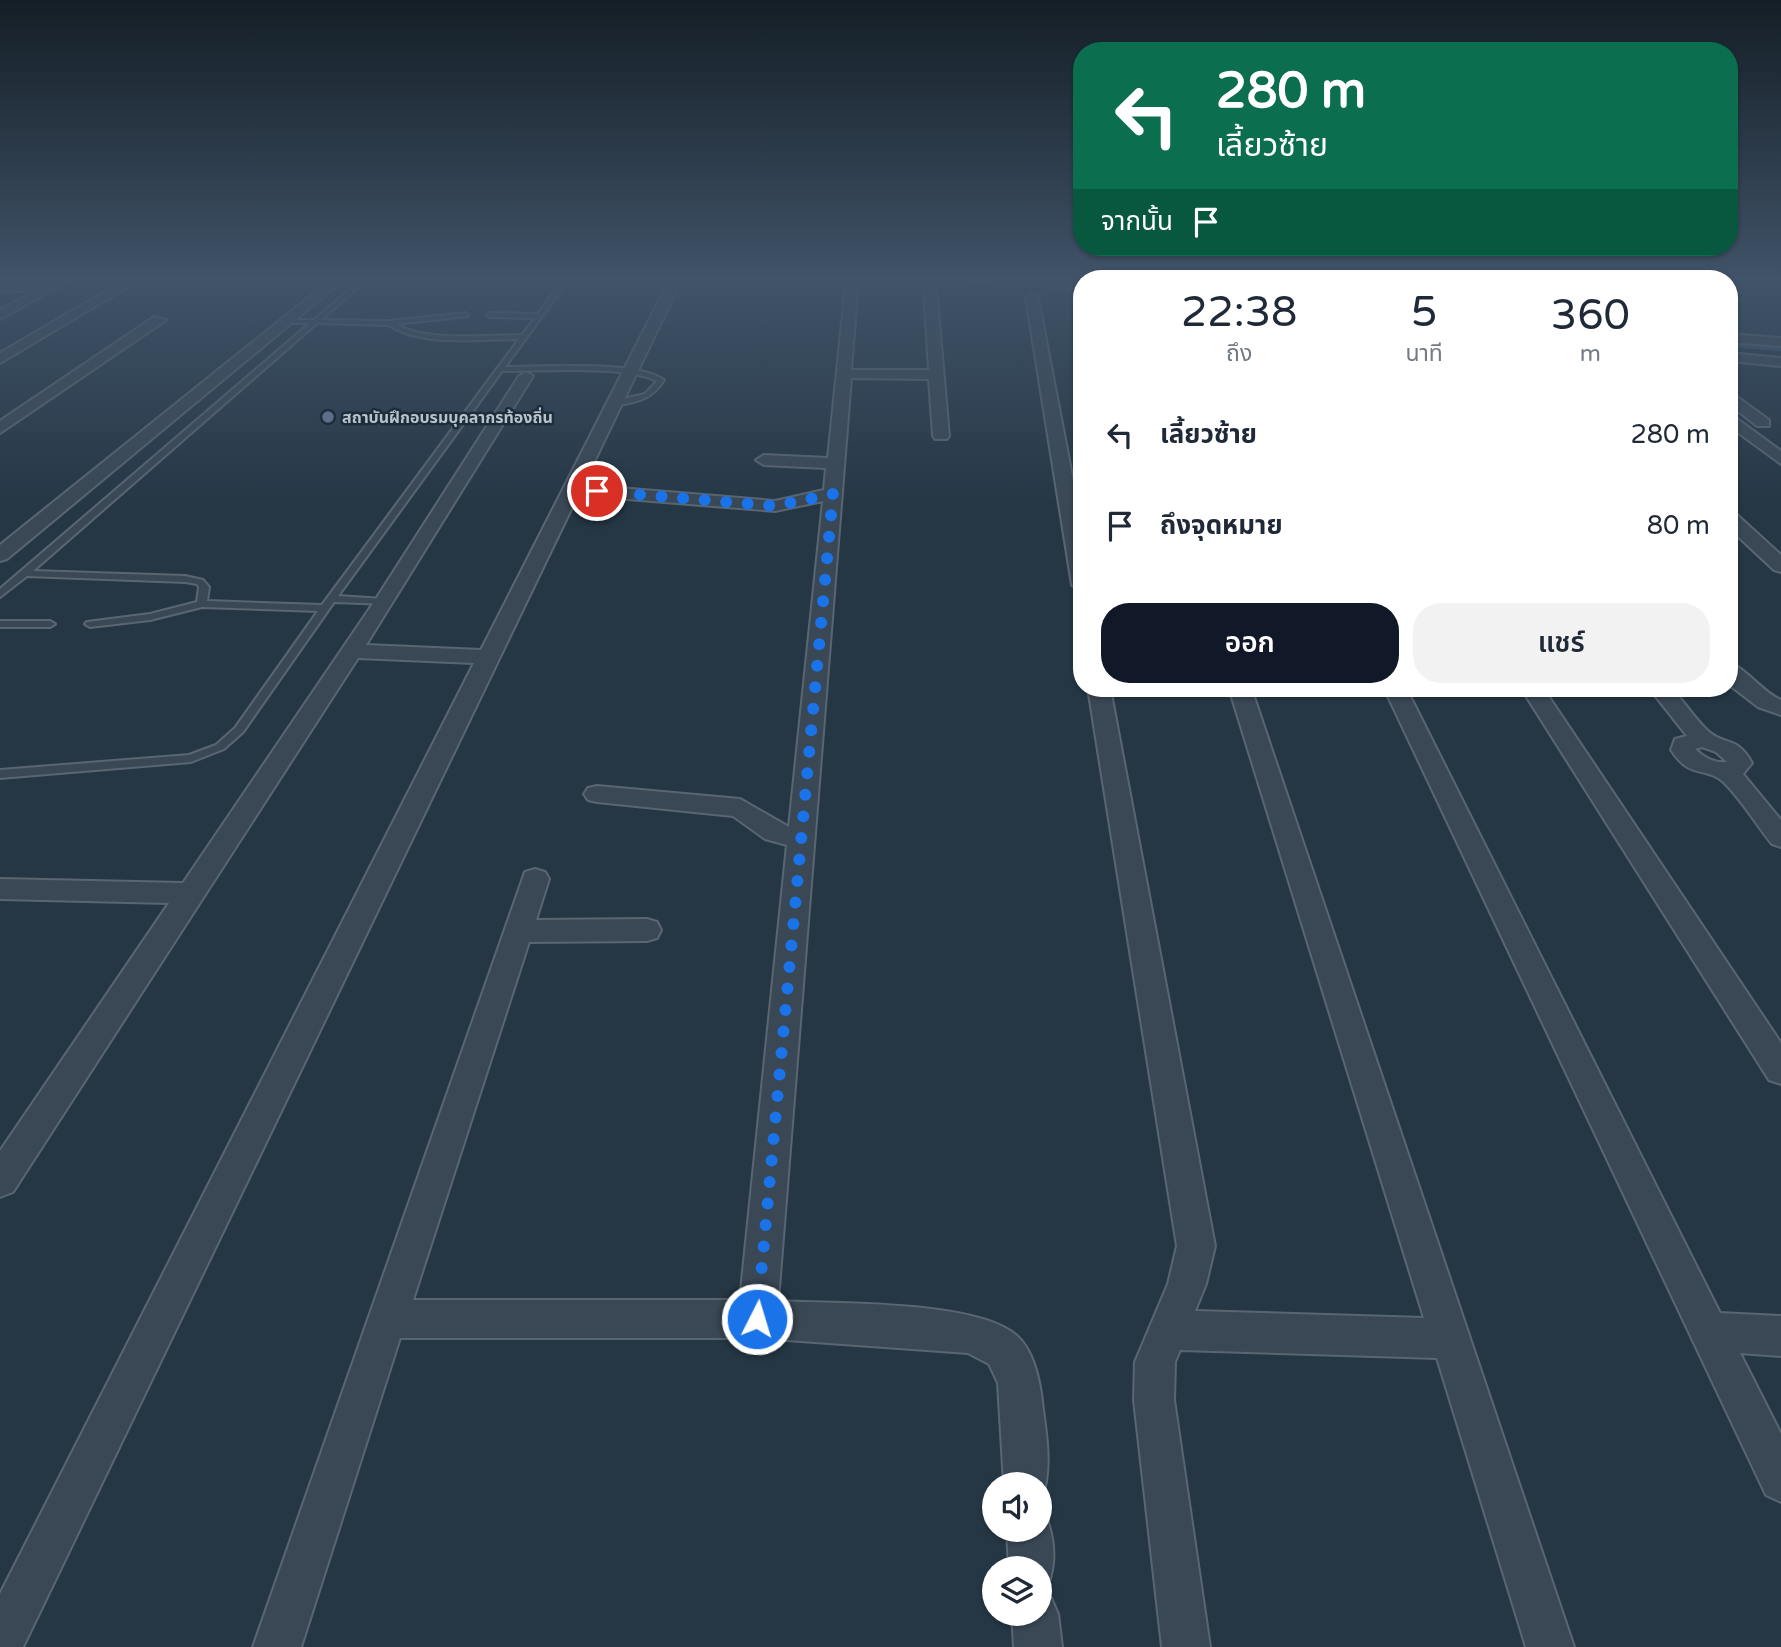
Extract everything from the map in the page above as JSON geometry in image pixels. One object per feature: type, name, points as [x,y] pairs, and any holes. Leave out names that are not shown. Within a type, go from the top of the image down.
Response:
[{"type":"street","points":[[0,428],[109,354]]},
{"type":"street","points":[[0,555],[246,354]]},
{"type":"street","points":[[0,1643],[486,657],[639,354]]},
{"type":"street","points":[[757,1319],[846,354]]},
{"type":"street","points":[[936,354],[941,436]]},
{"type":"street","points":[[1042,354],[1073,535]]},
{"type":"street","points":[[1738,359],[1781,362]]},
{"type":"street","points":[[844,374],[938,376]]},
{"type":"street","points":[[0,1181],[384,603],[526,376]]},
{"type":"street","points":[[1738,403],[1781,436]]},
{"type":"street","points":[[1738,425],[1781,459]]},
{"type":"street","points":[[1057,445],[1073,446]]},
{"type":"street","points":[[764,460],[836,463]]},
{"type":"street","points":[[571,489],[775,506],[833,494]]},
{"type":"street","points":[[1738,526],[1781,566]]},
{"type":"street","points":[[350,651],[486,657]]},
{"type":"street","points":[[1738,681],[1766,704],[1781,708]]},
{"type":"street","points":[[1101,697],[1196,1246],[1187,1284],[1155,1362],[1154,1400],[1186,1647]]},
{"type":"street","points":[[1243,697],[1550,1647]]},
{"type":"street","points":[[1399,697],[1781,1480]]},
{"type":"street","points":[[1538,697],[1781,1070]]},
{"type":"street","points":[[1667,697],[1702,739],[1716,742],[1737,755],[1740,763],[1737,768],[1727,771],[1781,838]]},
{"type":"street","points":[[597,794],[740,807],[774,833],[801,839]]},
{"type":"street","points":[[277,1647],[535,879]]},
{"type":"street","points":[[0,890],[192,893]]},
{"type":"street","points":[[519,931],[647,930]]},
{"type":"street","points":[[387,1319],[757,1319],[954,1331],[980,1336],[1007,1353],[1019,1384],[1025,1472]]},
{"type":"street","points":[[1169,1330],[1450,1339]]},
{"type":"street","points":[[1708,1332],[1781,1336]]},
{"type":"street","points":[[1036,1626],[1038,1647]]},
{"type":"lane","points":[[0,594],[277,354]]},
{"type":"lane","points":[[0,774],[191,758],[220,747],[239,730],[513,354]]},
{"type":"lane","points":[[502,369],[631,371]]},
{"type":"lane","points":[[25,573],[185,579],[200,582],[204,587],[202,604]]},
{"type":"lane","points":[[90,624],[150,617],[202,604],[384,603]]},
{"type":"lane","points":[[0,624],[50,624]]},
{"type":"place","name":"สถาบันฝึกอบรมบุคลากรท้องถิ่น","points":[[328,417]]},
{"type":"route","points":[[597,491],[775,506],[833,494],[757,1319]]}]
